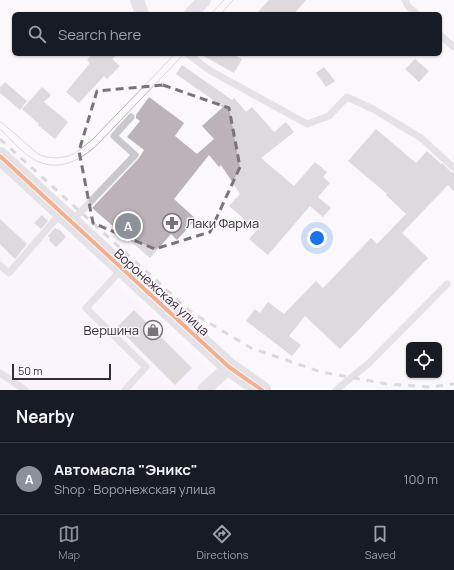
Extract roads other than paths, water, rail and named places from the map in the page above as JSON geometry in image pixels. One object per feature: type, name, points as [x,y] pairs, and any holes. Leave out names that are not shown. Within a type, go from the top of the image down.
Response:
[{"type":"street","points":[[137,0],[141,12]]},
{"type":"street","points":[[193,12],[204,0]]},
{"type":"street","name":"Воронежская улица","points":[[0,156],[229,367],[262,390]]},
{"type":"street","points":[[204,390],[229,367]]},
{"type":"lane","points":[[405,0],[408,6],[415,12]]},
{"type":"lane","points":[[442,37],[454,47]]},
{"type":"lane","points":[[191,56],[210,70],[307,124],[329,116],[347,97],[373,109],[421,138],[454,168]]},
{"type":"lane","points":[[0,265],[9,272],[135,155],[114,136],[131,117]]},
{"type":"lane","points":[[122,269],[86,308],[146,367],[125,390]]},
{"type":"lane","points":[[336,390],[368,364],[447,284]]},
{"type":"lane","points":[[0,373],[25,390]]},
{"type":"tram line","points":[[213,12],[224,0]]},
{"type":"tram line","points":[[223,12],[233,0]]},
{"type":"tram line","points":[[0,121],[38,154],[56,158],[69,156],[92,140],[173,56]]},
{"type":"tram line","points":[[0,129],[23,152],[36,161],[55,165],[72,162],[89,152],[97,145],[182,56]]},
{"type":"railway","points":[[0,139],[191,312],[251,348],[321,372],[387,384],[430,387],[454,384]]},
{"type":"place","name":"Лаки Фарма","points":[[172,223]]},
{"type":"place","name":"Автомасла \"Эникс\"","points":[[128,226]]},
{"type":"place","name":"Вершина","points":[[153,330]]}]
